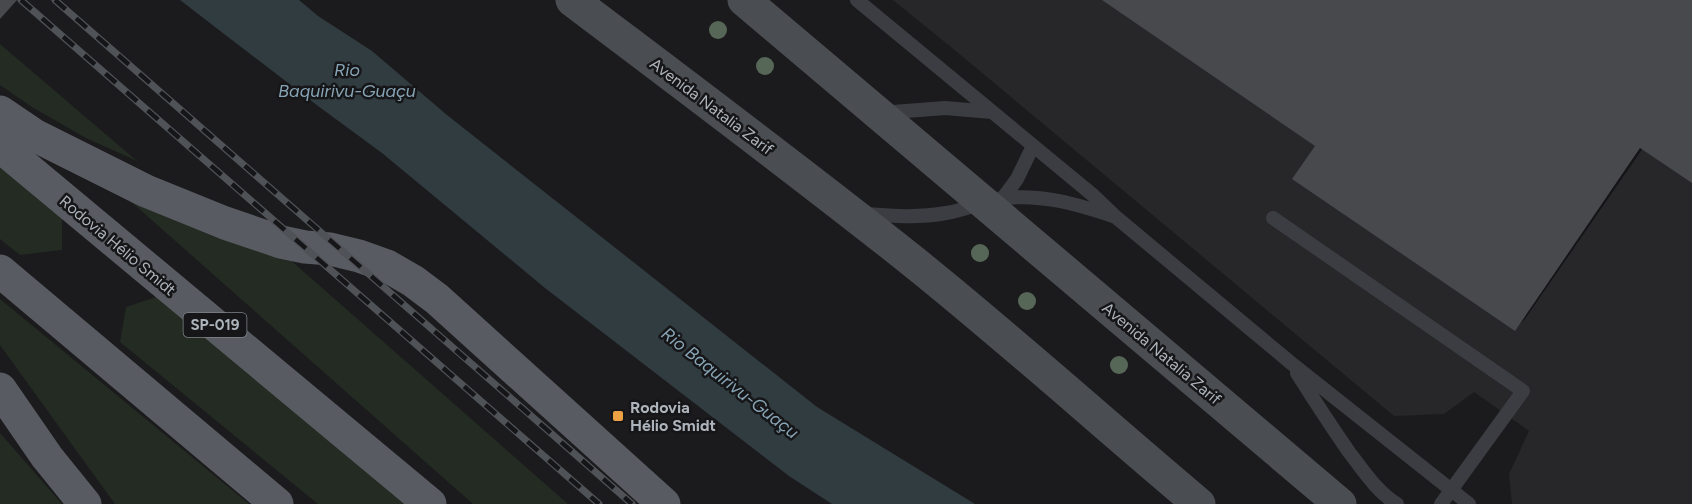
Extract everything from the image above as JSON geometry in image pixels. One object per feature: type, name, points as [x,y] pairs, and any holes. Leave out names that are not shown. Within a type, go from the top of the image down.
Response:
[{"type":"main road","name":"Avenida Natalia Zarif","points":[[572,0],[915,263],[1199,504]]},
{"type":"main road","name":"Avenida Natalia Zarif","points":[[744,0],[875,110],[994,200],[1340,504]]},
{"type":"main road","points":[[0,112],[34,135],[146,191],[225,223],[281,242],[360,256],[387,266],[413,281],[436,299],[664,504]]},
{"type":"main road","name":"Rodovia Hélio Smidt","points":[[0,146],[430,504]]},
{"type":"main road","points":[[0,271],[277,504]]},
{"type":"main road","points":[[0,389],[47,457],[85,504]]},
{"type":"lane","points":[[857,0],[1291,363],[1469,504]]},
{"type":"lane","points":[[875,110],[893,112],[945,108],[992,112]]},
{"type":"lane","points":[[994,200],[1017,179],[1033,146]]},
{"type":"lane","points":[[851,214],[917,217],[949,213],[994,200],[1035,198],[1066,201],[1117,218]]},
{"type":"lane","points":[[1273,218],[1523,391],[1442,504]]},
{"type":"lane","points":[[1291,363],[1328,423],[1366,475],[1390,500],[1397,504]]},
{"type":"lane","points":[[15,434],[85,504]]},
{"type":"shaded area","points":[[893,0],[1692,0],[1692,504],[1512,504],[1509,474],[1529,431],[1474,392],[1444,414],[1394,416]]},
{"type":"shaded area","points":[[0,44],[137,161],[86,138],[32,107],[0,85]]},
{"type":"shaded area","points":[[0,160],[62,211],[62,250],[20,255],[0,239]]},
{"type":"shaded area","points":[[120,192],[279,250],[568,504],[473,504]]},
{"type":"shaded area","points":[[162,295],[416,504],[318,504],[120,342],[126,307]]},
{"type":"shaded area","points":[[0,299],[249,504],[115,504],[0,345]]},
{"type":"shaded area","points":[[0,433],[62,504],[0,504]]},
{"type":"water","name":"Rio Baquirivu-Guaçu","points":[[180,0],[299,0],[318,16],[372,51],[447,115],[817,407],[975,504],[832,504],[789,476],[545,288],[382,153]]},
{"type":"building","points":[[0,0],[17,0],[0,19]]},
{"type":"building","points":[[1102,0],[1692,0],[1692,183],[1640,148],[1515,331],[1292,179],[1315,146]]},
{"type":"railway","points":[[21,0],[599,504]]},
{"type":"railway","points":[[55,0],[632,504]]},
{"type":"place","name":"Rodovia Hélio Smidt","points":[[618,416]]}]
